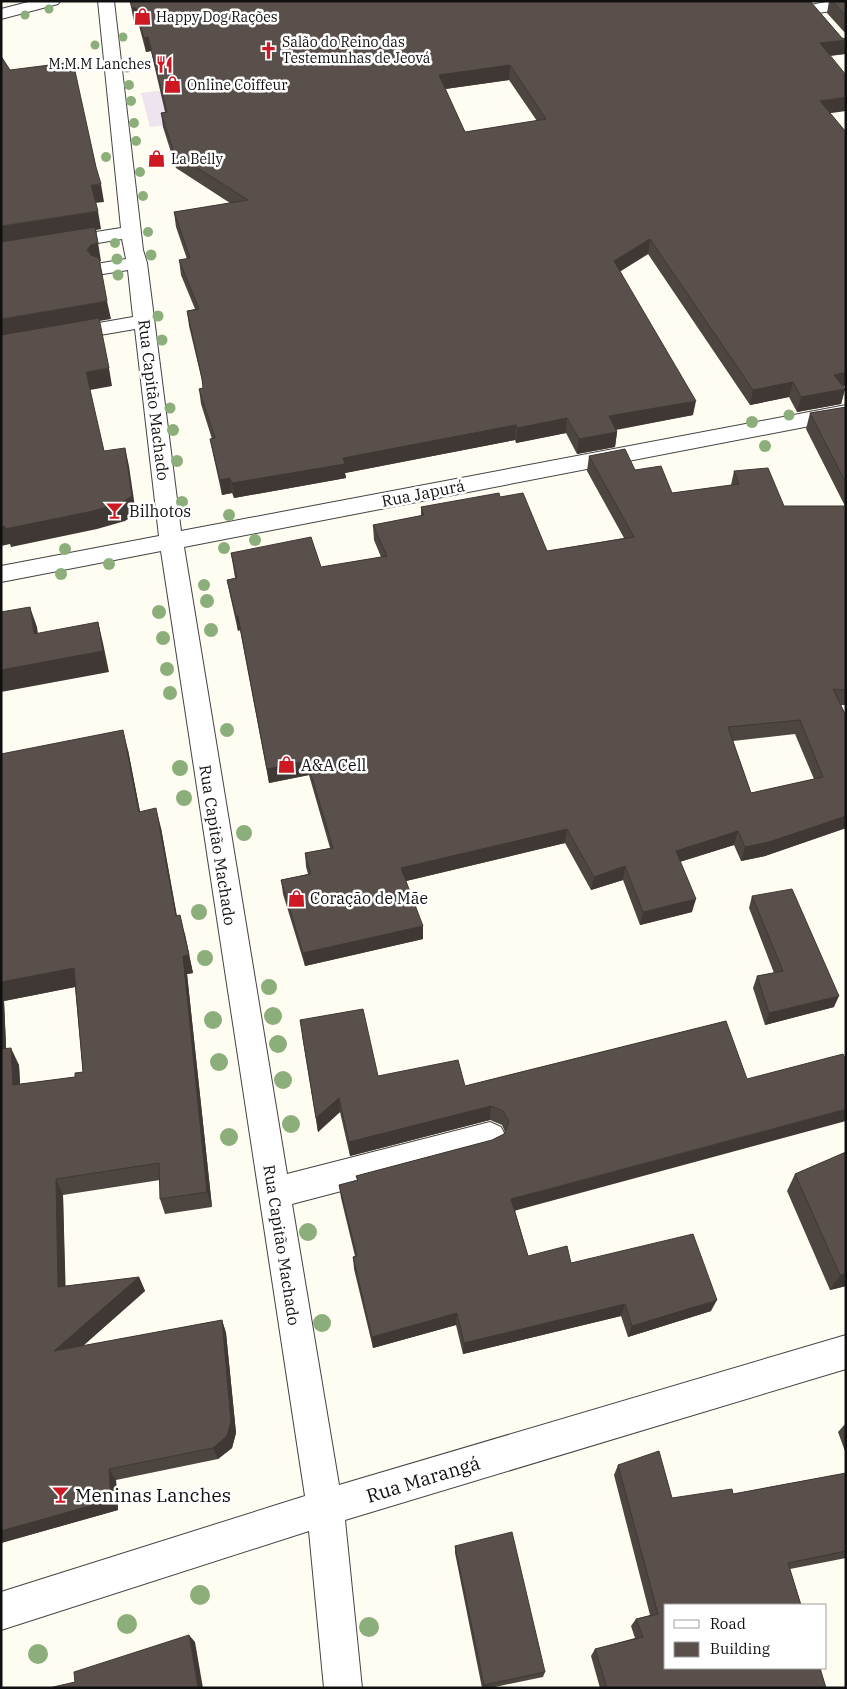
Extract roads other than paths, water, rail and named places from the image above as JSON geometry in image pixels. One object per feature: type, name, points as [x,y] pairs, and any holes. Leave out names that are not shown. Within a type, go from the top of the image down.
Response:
[{"type":"street","name":"Rua Capitão Machado","points":[[106,1],[132,232],[171,541],[325,1508],[343,1688]]},
{"type":"street","points":[[1,14],[47,2]]},
{"type":"street","points":[[807,5],[846,4]]},
{"type":"street","points":[[807,5],[823,22]]},
{"type":"street","points":[[1,253],[132,232]]},
{"type":"street","points":[[103,268],[137,263]]},
{"type":"street","points":[[1,346],[144,321]]},
{"type":"street","name":"Rua Japurá","points":[[1,574],[846,412]]},
{"type":"street","points":[[274,1193],[490,1137]]},
{"type":"street","name":"Rua Marangá","points":[[1,1611],[325,1508],[846,1352]]},
{"type":"place","name":"Happy Dog Rações","points":[[142,17]]},
{"type":"place","name":"Salão do Reino das Testemunhas de Jeová","points":[[268,50]]},
{"type":"place","name":"M.M.M Lanches","points":[[165,64]]},
{"type":"place","name":"Online Coiffeur","points":[[173,85]]},
{"type":"place","name":"La Belly","points":[[157,159]]},
{"type":"place","name":"Bilhotos","points":[[115,511]]},
{"type":"place","name":"A&A Cell","points":[[287,765]]},
{"type":"place","name":"Coração de Mãe","points":[[296,898]]},
{"type":"place","name":"Meninas Lanches","points":[[61,1495]]}]
